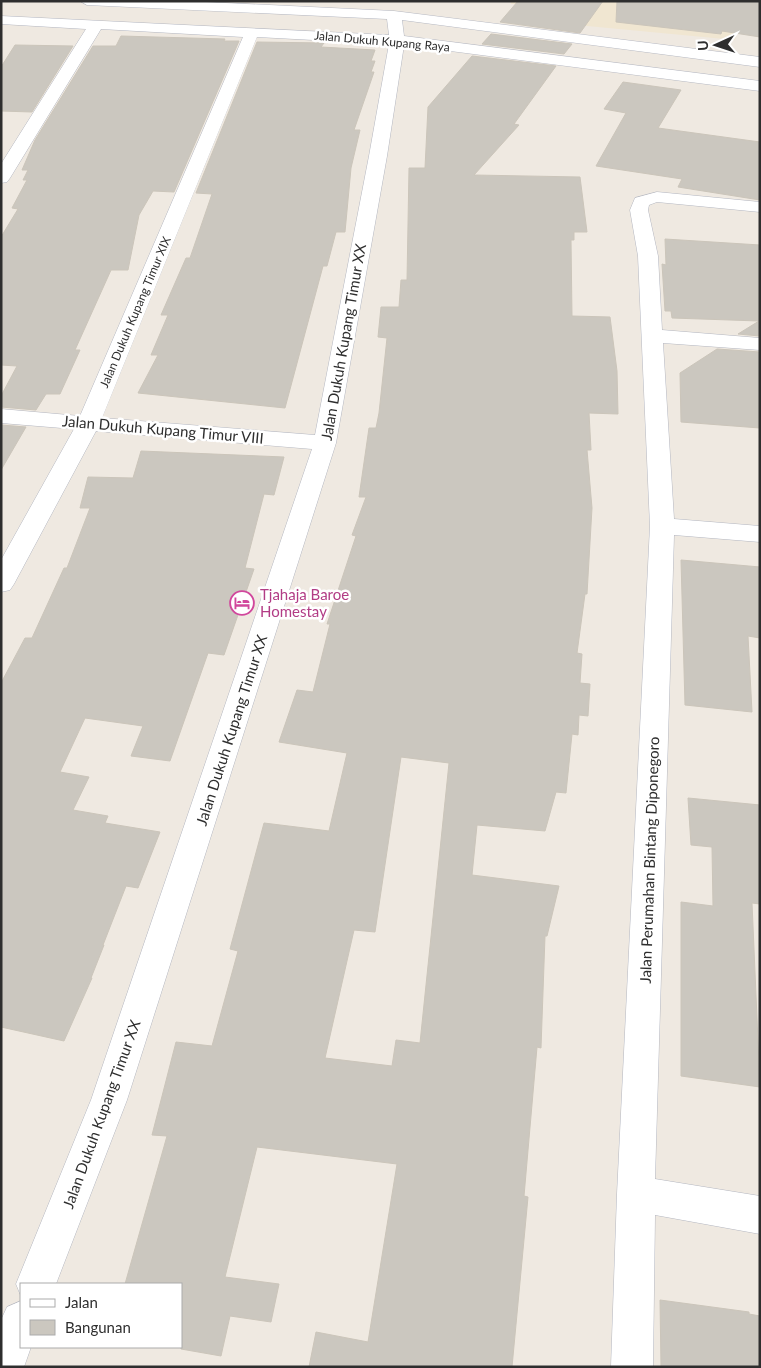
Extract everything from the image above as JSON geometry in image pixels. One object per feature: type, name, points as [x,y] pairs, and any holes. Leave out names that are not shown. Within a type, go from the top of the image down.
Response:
[{"type":"street","name":"Jalan Dukuh Kupang Raya","points":[[87,1],[395,27],[546,34],[760,62]]},
{"type":"street","points":[[395,27],[402,1]]},
{"type":"street","name":"Jalan Dukuh Kupang Raya","points":[[1,20],[252,32],[395,27],[530,56],[760,86]]},
{"type":"street","points":[[1,178],[96,25]]},
{"type":"street","name":"Jalan Dukuh Kupang Timur XX","points":[[36,1283],[109,1100],[325,443],[378,156],[395,27]]},
{"type":"street","name":"Jalan Dukuh Kupang Timur XIX","points":[[1,584],[88,422],[252,32]]},
{"type":"street","points":[[530,56],[546,34]]},
{"type":"street","name":"Jalan Perumahan Bintang Diponegoro","points":[[632,1367],[636,1194],[662,526],[648,256],[639,210],[641,202],[657,197],[694,199],[760,207]]},
{"type":"street","points":[[652,336],[760,344]]},
{"type":"street","name":"Jalan Dukuh Kupang Timur VIII","points":[[1,416],[325,443]]},
{"type":"street","points":[[662,526],[760,534]]},
{"type":"street","points":[[636,1194],[760,1215]]},
{"type":"street","points":[[3,1367],[20,1324]]},
{"type":"shaded area","points":[[510,1],[748,1],[735,40],[545,22],[543,4],[511,4]]},
{"type":"building","points":[[518,1],[603,1],[580,33],[500,22]]},
{"type":"building","points":[[617,1],[760,1],[760,37],[722,31],[721,34],[616,22]]},
{"type":"building","points":[[491,34],[572,44],[564,54],[482,44]]},
{"type":"building","points":[[121,36],[239,41],[174,192],[153,191],[139,215],[128,270],[111,270],[75,350],[80,350],[60,394],[46,394],[36,410],[1,407],[1,396],[17,366],[1,365],[1,237],[18,209],[12,208],[27,180],[23,180],[28,170],[22,170],[35,140],[93,46],[116,46]]},
{"type":"building","points":[[257,42],[324,43],[321,47],[375,50],[371,61],[375,61],[371,72],[374,72],[354,130],[360,130],[351,168],[345,232],[336,232],[327,266],[323,266],[285,408],[138,393],[158,355],[151,355],[168,315],[161,315],[186,258],[190,258],[212,194],[196,193]]},
{"type":"building","points":[[15,45],[73,46],[32,112],[1,111],[1,67]]},
{"type":"building","points":[[472,56],[556,66],[514,124],[519,125],[474,175],[580,177],[587,232],[574,232],[574,240],[571,240],[572,316],[610,317],[617,371],[618,414],[589,413],[591,450],[587,450],[592,508],[587,594],[585,594],[577,653],[582,654],[580,683],[590,684],[588,716],[579,715],[578,735],[572,734],[566,793],[556,792],[545,831],[477,825],[472,875],[559,886],[547,936],[545,936],[541,1048],[537,1047],[524,1196],[528,1197],[512,1367],[309,1367],[316,1332],[368,1342],[397,1164],[257,1147],[225,1277],[279,1284],[271,1322],[230,1316],[221,1356],[181,1349],[182,1283],[125,1283],[167,1136],[152,1135],[176,1042],[212,1046],[238,951],[230,949],[264,823],[329,831],[347,753],[279,742],[297,690],[313,692],[330,624],[327,624],[356,536],[352,535],[366,497],[359,497],[369,428],[376,428],[379,413],[387,338],[378,337],[381,307],[399,307],[401,280],[407,280],[409,168],[425,168],[428,107]],"holes":[[[401,757],[449,763],[420,1043],[396,1040],[392,1066],[325,1058],[354,930],[375,932]]]},
{"type":"building","points":[[623,82],[681,90],[658,128],[760,142],[760,200],[678,187],[682,179],[596,166],[626,113],[604,109]]},
{"type":"building","points":[[665,239],[760,245],[760,336],[738,334],[759,321],[672,318],[671,311],[665,311],[662,264],[666,265]]},
{"type":"building","points":[[717,349],[760,352],[760,428],[681,422],[680,373]]},
{"type":"building","points":[[1,425],[26,427],[1,470]]},
{"type":"building","points":[[141,451],[284,457],[274,495],[264,494],[245,568],[254,569],[224,655],[208,653],[170,761],[131,756],[143,726],[85,718],[60,772],[89,777],[73,810],[108,816],[105,823],[160,832],[138,888],[126,886],[92,978],[64,1041],[1,1027],[1,683],[25,638],[32,638],[64,568],[67,568],[90,508],[80,508],[88,477],[133,478]]},
{"type":"building","points":[[681,560],[760,567],[760,638],[748,636],[752,712],[685,705]]},
{"type":"building","points":[[688,798],[760,805],[760,904],[752,903],[760,1087],[681,1076],[681,902],[713,906],[712,847],[691,845]]},
{"type":"building","points":[[660,1300],[749,1312],[749,1314],[760,1316],[760,1367],[661,1367]]},
{"type":"place","name":"Tjahaja Baroe Homestay","points":[[242,603]]}]
